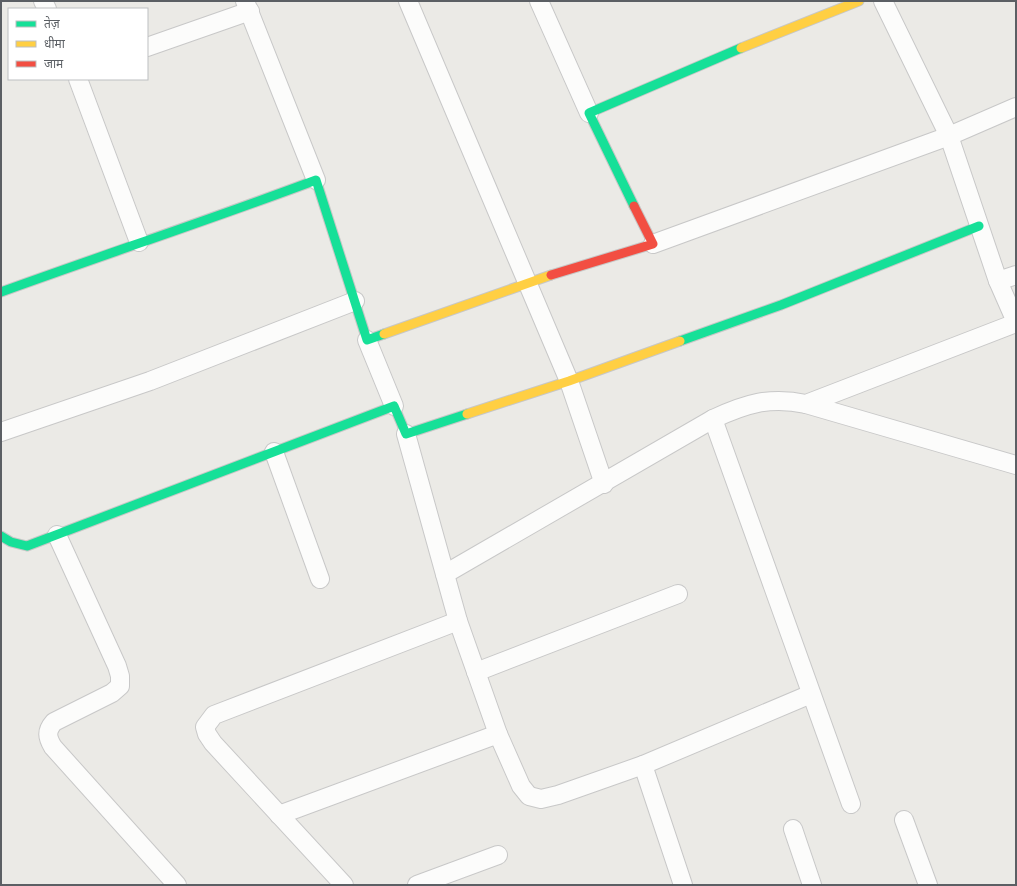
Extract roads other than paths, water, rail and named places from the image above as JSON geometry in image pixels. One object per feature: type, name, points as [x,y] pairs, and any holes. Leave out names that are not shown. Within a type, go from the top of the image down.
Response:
[{"type":"street","points":[[408,1],[569,381],[604,484]]},
{"type":"street","points":[[539,1],[589,113],[653,244]]},
{"type":"street","points":[[589,113],[742,48],[859,1]]},
{"type":"street","points":[[806,404],[1016,323],[998,281],[949,136],[883,1]]},
{"type":"street","points":[[148,48],[247,6],[316,180],[367,340],[406,434],[458,620],[498,734],[521,786],[529,796],[541,799],[643,765],[811,694]]},
{"type":"street","points":[[78,80],[139,242]]},
{"type":"street","points":[[367,340],[527,283],[653,244],[949,136],[1016,106]]},
{"type":"street","points":[[1,292],[139,242],[250,205],[316,180]]},
{"type":"street","points":[[406,434],[569,381],[781,305],[979,226]]},
{"type":"street","points":[[998,281],[1016,275]]},
{"type":"street","points":[[1,432],[150,381],[355,301]]},
{"type":"street","points":[[445,574],[604,484],[713,419],[740,406],[758,402],[787,400],[806,404],[1016,465]]},
{"type":"street","points":[[1,536],[11,542],[27,546],[394,406]]},
{"type":"street","points":[[713,419],[811,694],[852,804]]},
{"type":"street","points":[[274,452],[320,579]]},
{"type":"street","points":[[57,535],[117,666],[120,676],[120,686],[112,693],[54,722],[48,728],[48,738],[53,747],[177,885]]},
{"type":"street","points":[[476,672],[678,594]]},
{"type":"street","points":[[344,885],[213,743],[207,734],[205,727],[214,715],[458,620]]},
{"type":"street","points":[[279,815],[498,734]]},
{"type":"street","points":[[643,765],[684,885]]},
{"type":"street","points":[[904,820],[928,885]]},
{"type":"street","points":[[793,829],[812,885]]},
{"type":"street","points":[[417,885],[498,855]]}]
